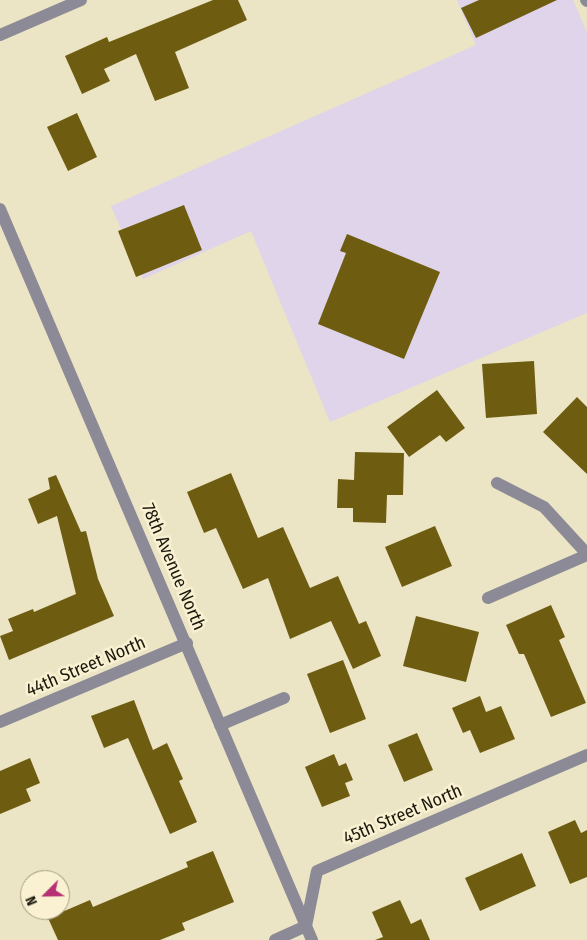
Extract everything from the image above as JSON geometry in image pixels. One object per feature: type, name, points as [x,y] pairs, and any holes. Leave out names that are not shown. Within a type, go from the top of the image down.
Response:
[{"type":"street","points":[[0,35],[81,0]]},
{"type":"street","name":"78th Avenue North","points":[[0,209],[312,940]]},
{"type":"street","points":[[488,598],[587,554],[544,507],[497,482]]},
{"type":"street","name":"44th Street North","points":[[0,722],[186,643]]},
{"type":"street","points":[[220,724],[284,698]]},
{"type":"street","name":"45th Street North","points":[[306,926],[317,871],[587,755]]},
{"type":"street","points":[[274,940],[306,926]]},
{"type":"shaded area","points":[[457,0],[573,0],[587,32],[587,313],[330,422],[251,231],[143,279],[111,206],[476,45]]},
{"type":"building","points":[[213,0],[238,0],[247,20],[175,52],[189,88],[155,101],[136,54],[104,69],[110,81],[82,94],[65,56],[107,37],[109,42]]},
{"type":"building","points":[[479,0],[557,0],[476,38],[461,8]]},
{"type":"building","points":[[77,113],[97,157],[68,171],[47,127]]},
{"type":"building","points":[[184,205],[202,250],[136,277],[118,231]]},
{"type":"building","points":[[347,234],[440,272],[404,359],[318,324],[346,253],[340,251]]},
{"type":"building","points":[[534,361],[537,414],[486,418],[482,364]]},
{"type":"building","points":[[437,390],[465,428],[446,442],[440,435],[409,457],[387,427]]},
{"type":"building","points":[[577,397],[587,407],[587,474],[543,432]]},
{"type":"building","points":[[355,452],[404,453],[403,495],[387,495],[386,523],[353,522],[353,508],[337,508],[338,479],[354,480]]},
{"type":"building","points":[[231,473],[258,538],[283,527],[310,588],[338,576],[359,624],[366,621],[381,656],[353,669],[331,621],[290,639],[268,578],[243,589],[216,528],[204,533],[187,492]]},
{"type":"building","points":[[56,475],[81,532],[86,531],[98,579],[114,616],[9,660],[0,636],[13,631],[8,619],[33,609],[34,612],[76,594],[57,516],[38,524],[28,499],[50,489],[48,478]]},
{"type":"building","points":[[435,526],[452,566],[402,587],[385,547]]},
{"type":"building","points":[[551,605],[565,637],[559,640],[586,703],[551,717],[524,654],[519,654],[506,625]]},
{"type":"building","points":[[416,616],[479,632],[466,682],[403,666]]},
{"type":"building","points":[[343,660],[366,719],[330,733],[307,674]]},
{"type":"building","points":[[480,696],[486,712],[501,706],[515,739],[480,753],[470,730],[463,733],[452,708]]},
{"type":"building","points":[[134,700],[153,750],[167,743],[183,779],[179,781],[197,822],[170,834],[128,738],[104,748],[91,716]]},
{"type":"building","points":[[417,733],[433,770],[404,782],[388,745]]},
{"type":"building","points":[[334,754],[339,766],[346,763],[353,780],[345,783],[350,796],[322,807],[305,767]]},
{"type":"building","points":[[30,758],[40,783],[26,789],[31,801],[0,814],[0,771]]},
{"type":"building","points":[[575,820],[581,833],[587,830],[587,877],[570,884],[548,832]]},
{"type":"building","points":[[213,851],[234,902],[182,923],[185,930],[160,940],[58,940],[49,920],[70,920],[70,909],[90,900],[93,907],[188,867],[186,862]]},
{"type":"building","points":[[522,853],[536,886],[480,911],[465,878]]},
{"type":"building","points":[[400,900],[411,924],[421,919],[430,940],[375,940],[383,937],[372,912]]}]
